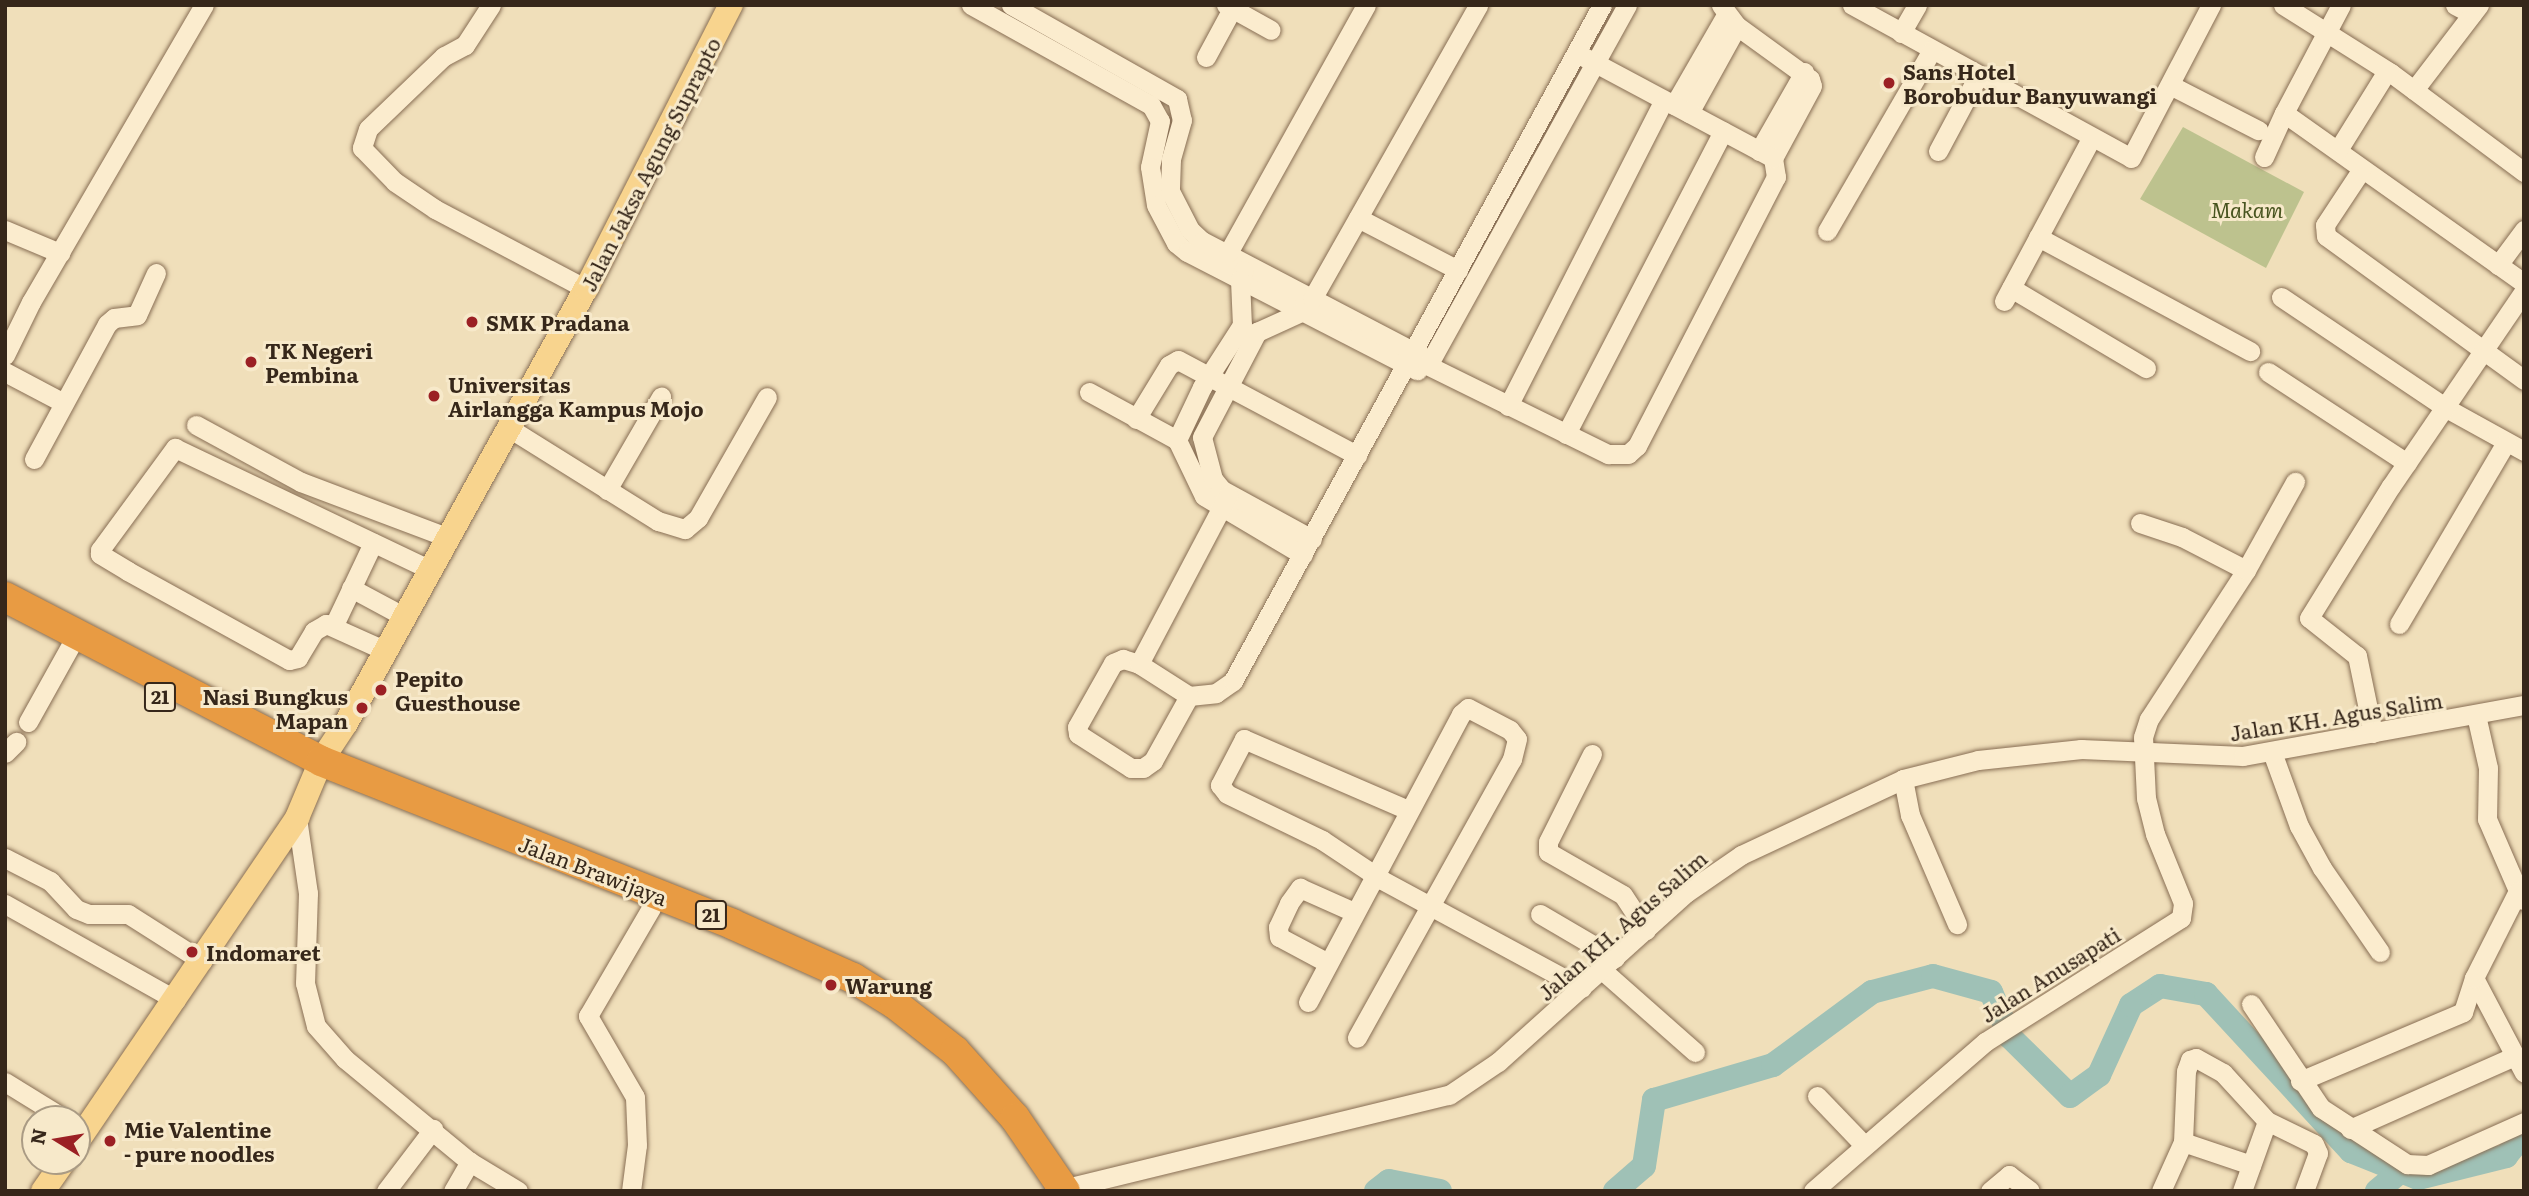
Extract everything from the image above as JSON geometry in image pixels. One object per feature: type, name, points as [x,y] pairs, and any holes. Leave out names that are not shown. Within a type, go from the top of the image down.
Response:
[{"type":"highway","name":"21","points":[[5,597],[72,642],[318,769]]},
{"type":"highway","name":"21","points":[[5,618],[72,642]]},
{"type":"highway","name":"Jalan Brawijaya","points":[[72,642],[285,743],[318,769],[557,865],[802,953],[895,1004],[983,1079],[1057,1190]]},
{"type":"highway","name":"Jalan Brawijaya","points":[[557,865],[792,968],[887,1016],[966,1082],[1057,1190]]},
{"type":"main road","name":"Jalan Jaksa Agung Suprapto","points":[[91,1110],[176,1000],[297,818],[318,769],[586,289],[731,5]]},
{"type":"main road","points":[[43,1191],[54,1175]]},
{"type":"street","points":[[5,355],[60,253],[204,5]]},
{"type":"street","points":[[971,5],[1032,19],[1177,99],[1182,120],[1171,159],[1170,191],[1190,230],[1228,253],[1243,272],[1249,328],[1228,385],[1202,437],[1213,479],[1225,502]]},
{"type":"street","points":[[1012,5],[1151,105],[1160,121],[1150,167],[1152,184],[1164,223],[1187,253],[1243,272],[1508,406],[1621,456],[1637,446],[1776,177],[1766,155],[1576,53]]},
{"type":"street","points":[[1228,253],[1366,5]]},
{"type":"street","points":[[1177,440],[1209,375],[1249,328],[1307,305],[1478,5]]},
{"type":"street","points":[[1419,361],[1458,270],[1602,5]]},
{"type":"street","points":[[1189,696],[1153,761],[1143,768],[1131,768],[1083,740],[1077,727],[1113,663],[1123,659],[1139,664],[1189,696],[1216,693],[1233,681],[1357,455],[1419,361],[1627,5]]},
{"type":"street","points":[[1852,5],[2091,139],[2121,154],[2136,155],[2211,5]]},
{"type":"street","points":[[1901,33],[1917,5]]},
{"type":"street","points":[[2283,5],[2387,71],[2524,172]]},
{"type":"street","points":[[2264,157],[2341,5]]},
{"type":"street","points":[[488,6],[465,45],[444,56],[369,129],[362,148],[394,182],[436,209],[586,289]]},
{"type":"street","points":[[1206,57],[1229,7],[1271,30]]},
{"type":"street","points":[[2414,90],[2469,8]]},
{"type":"street","points":[[1508,406],[1728,15],[1804,72],[1766,155]]},
{"type":"street","points":[[1827,231],[1932,50]]},
{"type":"street","points":[[2338,150],[2387,71]]},
{"type":"street","points":[[1938,150],[1978,76]]},
{"type":"street","points":[[2172,86],[2258,130]]},
{"type":"street","points":[[2284,113],[2524,283]]},
{"type":"street","points":[[1566,433],[1723,131]]},
{"type":"street","points":[[2091,139],[2008,294],[2146,368]]},
{"type":"street","points":[[2362,169],[2325,225],[2326,236],[2524,380]]},
{"type":"street","points":[[1358,218],[1458,270]]},
{"type":"street","points":[[5,230],[60,253]]},
{"type":"street","points":[[2498,265],[2524,230]]},
{"type":"street","points":[[2039,237],[2250,351]]},
{"type":"street","points":[[34,459],[62,402],[110,320],[137,315],[156,273]]},
{"type":"street","points":[[2373,733],[2357,656],[2309,618],[2407,463],[2524,290]]},
{"type":"street","points":[[2281,297],[2446,408],[2524,451]]},
{"type":"street","points":[[1136,419],[1174,360],[1209,375],[1357,455]]},
{"type":"street","points":[[5,372],[62,402]]},
{"type":"street","points":[[2268,372],[2407,463]]},
{"type":"street","points":[[1089,392],[1177,440],[1204,496],[1225,502],[1308,547]]},
{"type":"street","points":[[607,490],[661,397]]},
{"type":"street","points":[[509,428],[658,521],[685,529],[698,518],[767,397]]},
{"type":"street","points":[[196,425],[301,482],[449,537]]},
{"type":"street","points":[[2399,624],[2506,442]]},
{"type":"street","points":[[386,651],[334,625],[320,625],[299,658],[289,660],[100,555],[100,550],[176,448],[431,570]]},
{"type":"street","points":[[2141,749],[2149,719],[2246,570],[2295,482]]},
{"type":"street","points":[[1139,664],[1225,502]]},
{"type":"street","points":[[2140,523],[2182,537],[2246,570]]},
{"type":"street","points":[[334,625],[373,543]]},
{"type":"street","points":[[351,588],[405,617]]},
{"type":"street","points":[[28,722],[72,642]]},
{"type":"street","name":"Jalan KH. Agus Salim","points":[[1057,1190],[1449,1095],[1498,1062],[1646,930],[1741,855],[1903,779],[2023,754],[2141,749],[2218,756],[2272,752],[2524,705]]},
{"type":"street","points":[[1308,1002],[1408,810],[1465,710],[1515,735],[1511,759],[1427,906],[1357,1038]]},
{"type":"street","points":[[2463,1012],[2474,978],[2521,897],[2487,819],[2488,768],[2476,715]]},
{"type":"street","points":[[1408,810],[1244,739],[1239,744],[1220,785],[1223,790],[1322,839],[1427,906],[1582,988]]},
{"type":"street","name":"Jalan Anusapati","points":[[1813,1191],[1863,1144],[1985,1042],[2025,1014],[2171,926],[2184,913],[2150,817],[2141,749]]},
{"type":"street","points":[[2272,752],[2316,858],[2380,952]]},
{"type":"street","points":[[1592,754],[1548,842],[1548,852],[1623,895],[1646,930]]},
{"type":"street","points":[[1903,779],[1924,852],[1957,924]]},
{"type":"street","points":[[297,818],[308,893],[305,983],[316,1026],[345,1059],[470,1162],[518,1191]]},
{"type":"street","points":[[5,858],[50,881],[76,909],[89,914],[128,914],[202,961]]},
{"type":"street","points":[[1328,963],[1279,937],[1278,927],[1289,903],[1300,888],[1354,912]]},
{"type":"street","points":[[5,904],[176,1000]]},
{"type":"street","points":[[631,1191],[638,1121],[635,1097],[588,1016],[651,908]]},
{"type":"street","points":[[1540,914],[1608,964],[1695,1052]]},
{"type":"street","points":[[2350,1129],[2519,1065],[2474,978]]},
{"type":"street","points":[[2300,1082],[2486,1001]]},
{"type":"street","points":[[2251,1004],[2300,1082],[2320,1108],[2350,1129],[2416,1167],[2524,1122]]},
{"type":"street","points":[[2161,1191],[2183,1142],[2186,1071],[2193,1058],[2223,1073],[2267,1121],[2316,1148],[2304,1191]]},
{"type":"street","points":[[5,1082],[39,1105]]},
{"type":"street","points":[[1817,1096],[1863,1144]]},
{"type":"street","points":[[2242,1191],[2267,1121]]},
{"type":"street","points":[[386,1191],[433,1129]]},
{"type":"street","points":[[2183,1142],[2251,1165]]},
{"type":"street","points":[[453,1191],[470,1162]]},
{"type":"street","points":[[1990,1191],[2009,1175],[2030,1191]]},
{"type":"green space","name":"Makam","points":[[2183,127],[2304,192],[2266,268],[2140,199]]},
{"type":"waterway","points":[[1615,1191],[1644,1166],[1654,1100],[1773,1065],[1872,992],[1933,976],[1991,992],[2010,1037],[2070,1096],[2099,1075],[2131,1005],[2160,986],[2206,994],[2351,1151],[2418,1178],[2506,1156],[2524,1134]]},
{"type":"waterway","points":[[2377,1191],[2401,1171]]},
{"type":"waterway","points":[[1376,1191],[1389,1181],[1440,1191]]},
{"type":"place","name":"Sans Hotel Borobudur Banyuwangi","points":[[1889,83]]},
{"type":"place","name":"SMK Pradana","points":[[472,322]]},
{"type":"place","name":"TK Negeri Pembina","points":[[251,362]]},
{"type":"place","name":"Universitas Airlangga Kampus Mojo","points":[[434,396]]},
{"type":"place","name":"Pepito Guesthouse","points":[[381,690]]},
{"type":"place","name":"Nasi Bungkus Mapan","points":[[362,708]]},
{"type":"place","name":"Indomaret","points":[[192,952]]},
{"type":"place","name":"Warung","points":[[831,985]]},
{"type":"place","name":"Mie Valentine - pure noodles","points":[[110,1141]]}]
